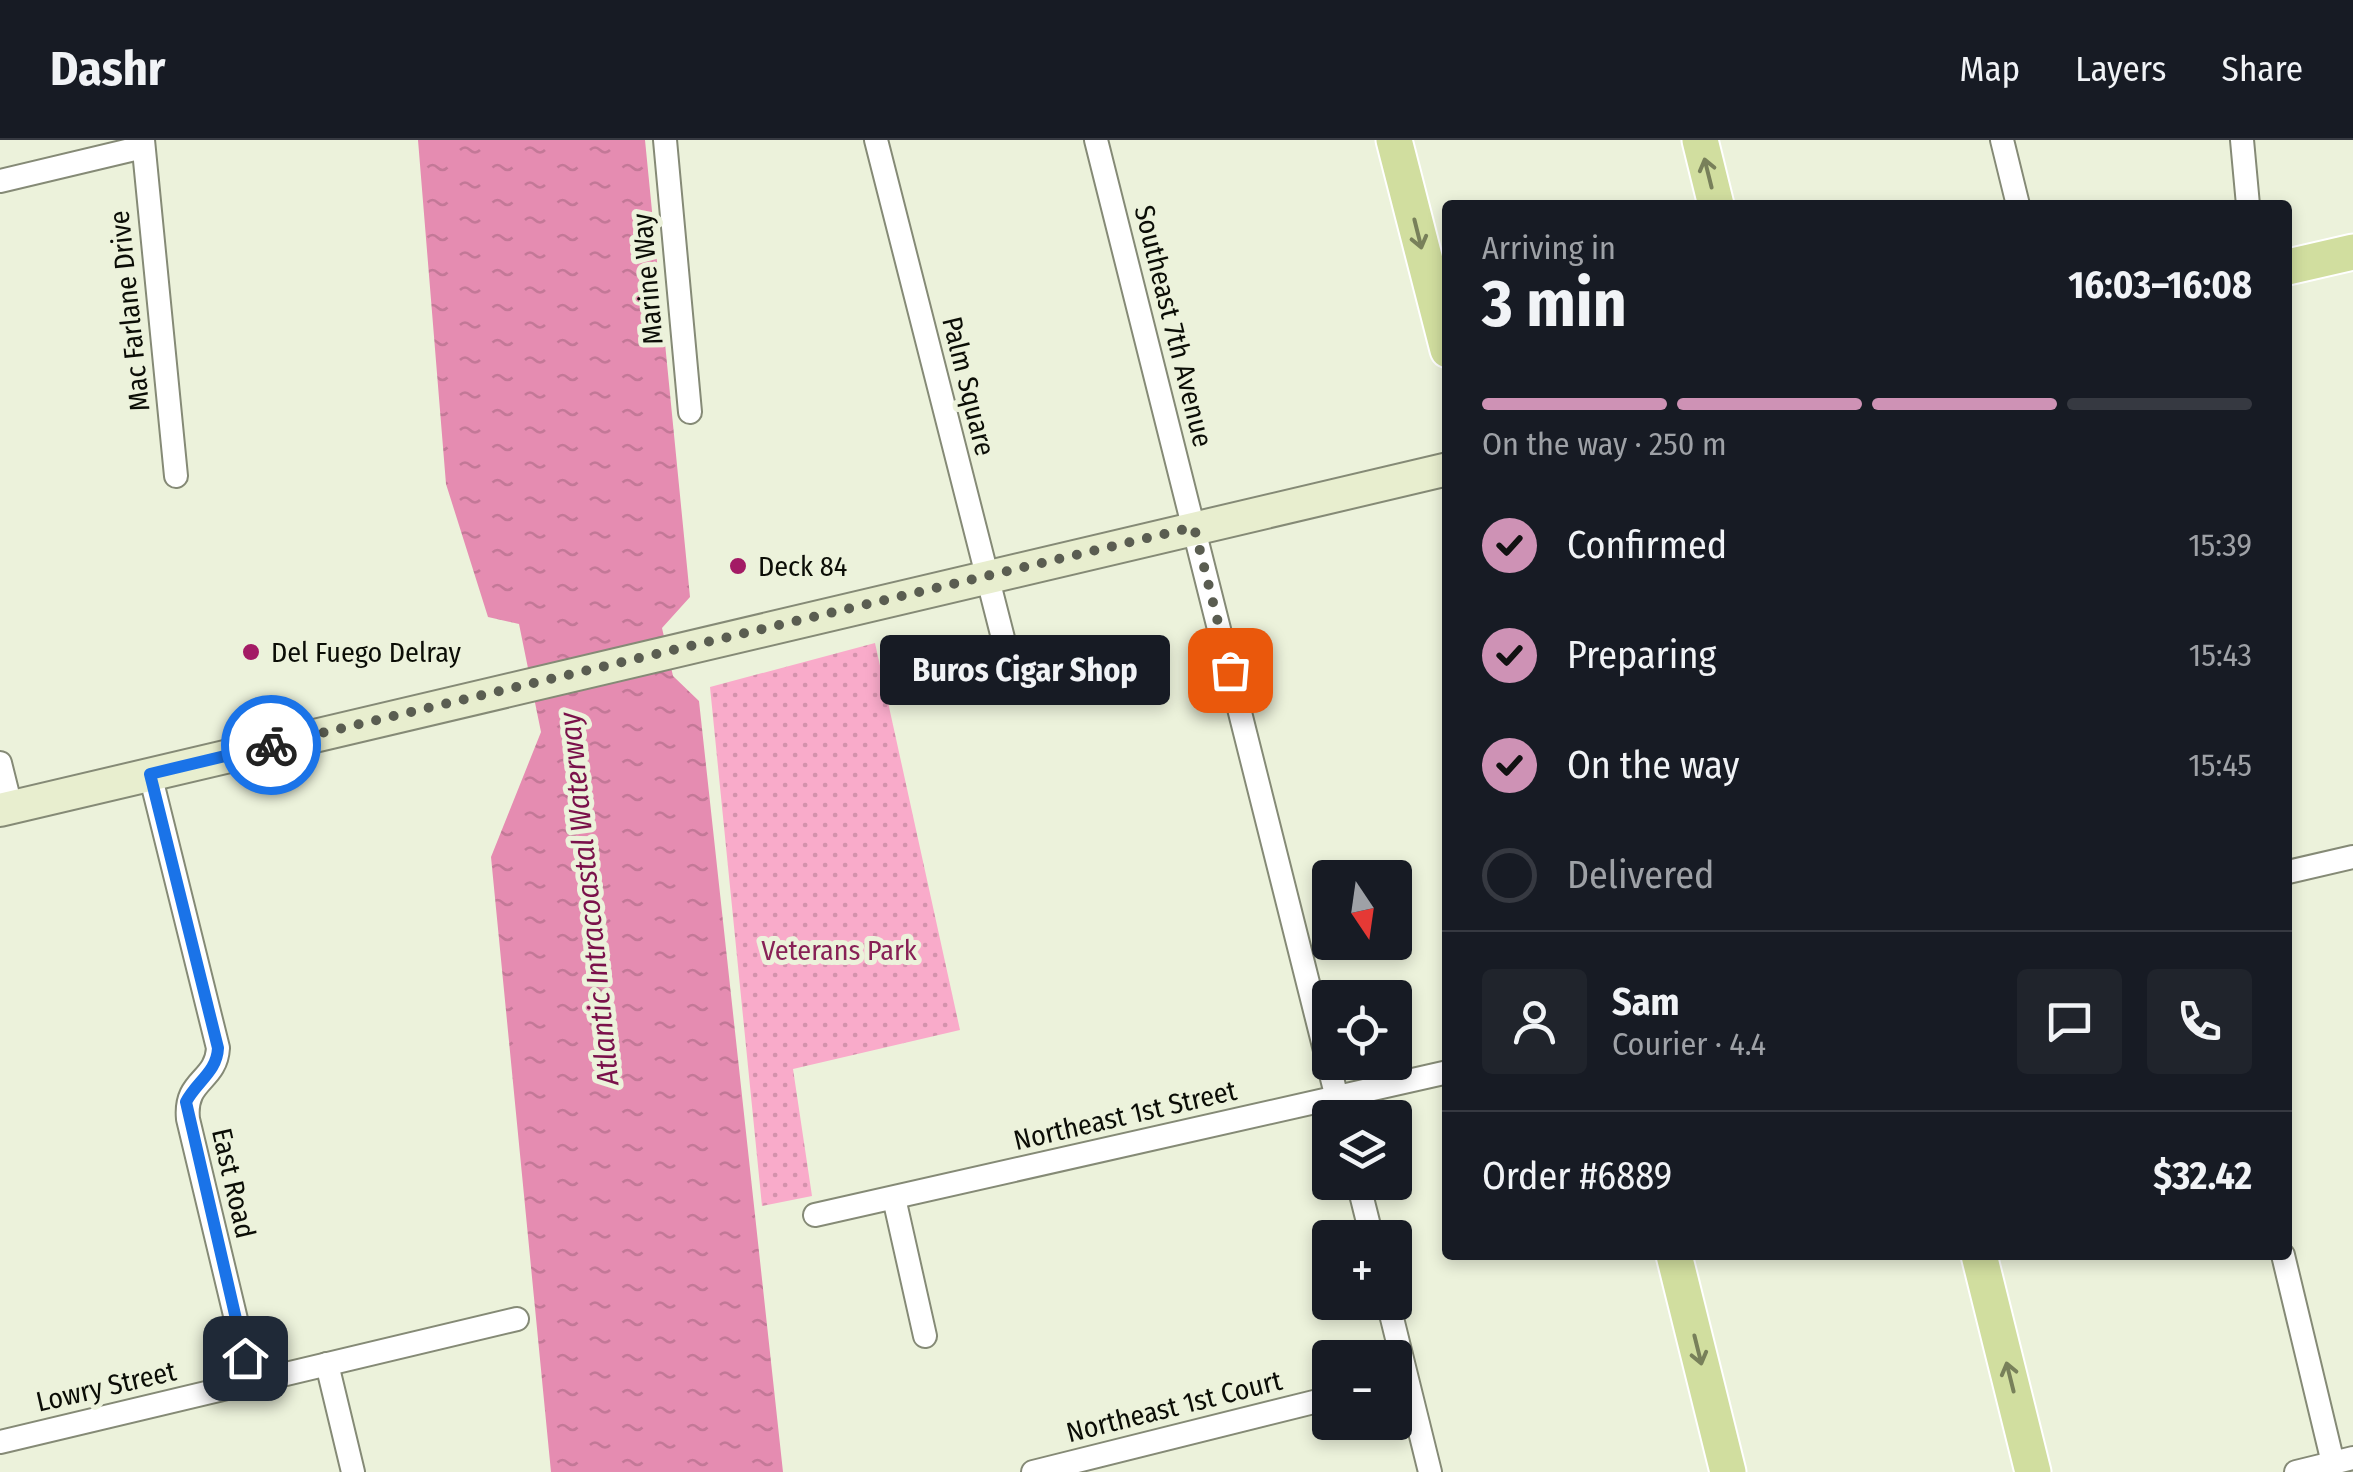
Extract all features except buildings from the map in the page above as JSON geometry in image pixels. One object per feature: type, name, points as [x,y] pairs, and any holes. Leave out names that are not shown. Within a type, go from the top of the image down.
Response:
[{"type":"main road","points":[[1394,140],[1442,327]]},
{"type":"main road","points":[[1700,140],[1715,200]]},
{"type":"main road","points":[[2292,266],[2353,252]]},
{"type":"main road","points":[[6,808],[1442,470]]},
{"type":"main road","points":[[1675,1260],[1728,1472]]},
{"type":"main road","points":[[1981,1260],[2033,1472]]},
{"type":"street","name":"Marine Way","points":[[664,140],[690,412]]},
{"type":"street","name":"Palm Square","points":[[876,140],[1005,646]]},
{"type":"street","name":"Southeast 7th Avenue","points":[[1096,140],[1337,1100]]},
{"type":"street","points":[[2002,140],[2017,200]]},
{"type":"street","points":[[2242,140],[2248,200]]},
{"type":"street","points":[[0,180],[143,144]]},
{"type":"street","name":"Mac Farlane Drive","points":[[143,144],[176,476]]},
{"type":"street","points":[[0,763],[6,808]]},
{"type":"street","name":"East Road","points":[[150,774],[218,1048],[213,1068],[193,1088],[186,1102],[250,1382]]},
{"type":"street","points":[[2292,871],[2353,857]]},
{"type":"street","name":"Northeast 1st Street","points":[[1361,1100],[1442,1074]]},
{"type":"street","name":"Northeast 1st Street","points":[[816,1216],[1312,1113]]},
{"type":"street","points":[[894,1198],[925,1336]]},
{"type":"street","points":[[2284,1260],[2343,1461],[2296,1472]]},
{"type":"street","name":"Lowry Street","points":[[0,1442],[517,1319]]},
{"type":"street","points":[[326,1364],[353,1472]]},
{"type":"street","name":"Northeast 1st Court","points":[[1034,1472],[1312,1402]]},
{"type":"street","points":[[1412,1415],[1430,1472]]},
{"type":"green space","name":"Veterans Park","points":[[875,643],[960,1030],[793,1069],[812,1196],[762,1206],[710,687]]},
{"type":"water","name":"Atlantic Intracoastal Waterway","points":[[418,140],[645,140],[690,597],[662,628],[673,676],[699,701],[783,1472],[551,1472],[491,857],[541,732],[519,624],[488,617],[446,484]]},
{"type":"way so far","points":[[271,745],[1194,527],[1230,670]]},
{"type":"place","name":"Deck 84","points":[[738,566]]},
{"type":"place","name":"Del Fuego Delray","points":[[251,652]]},
{"type":"place","name":"Buros Cigar Shop","points":[[1230,670]]},
{"type":"route","points":[[245,1358],[186,1102],[193,1088],[213,1068],[218,1048],[150,774],[271,745]]}]
